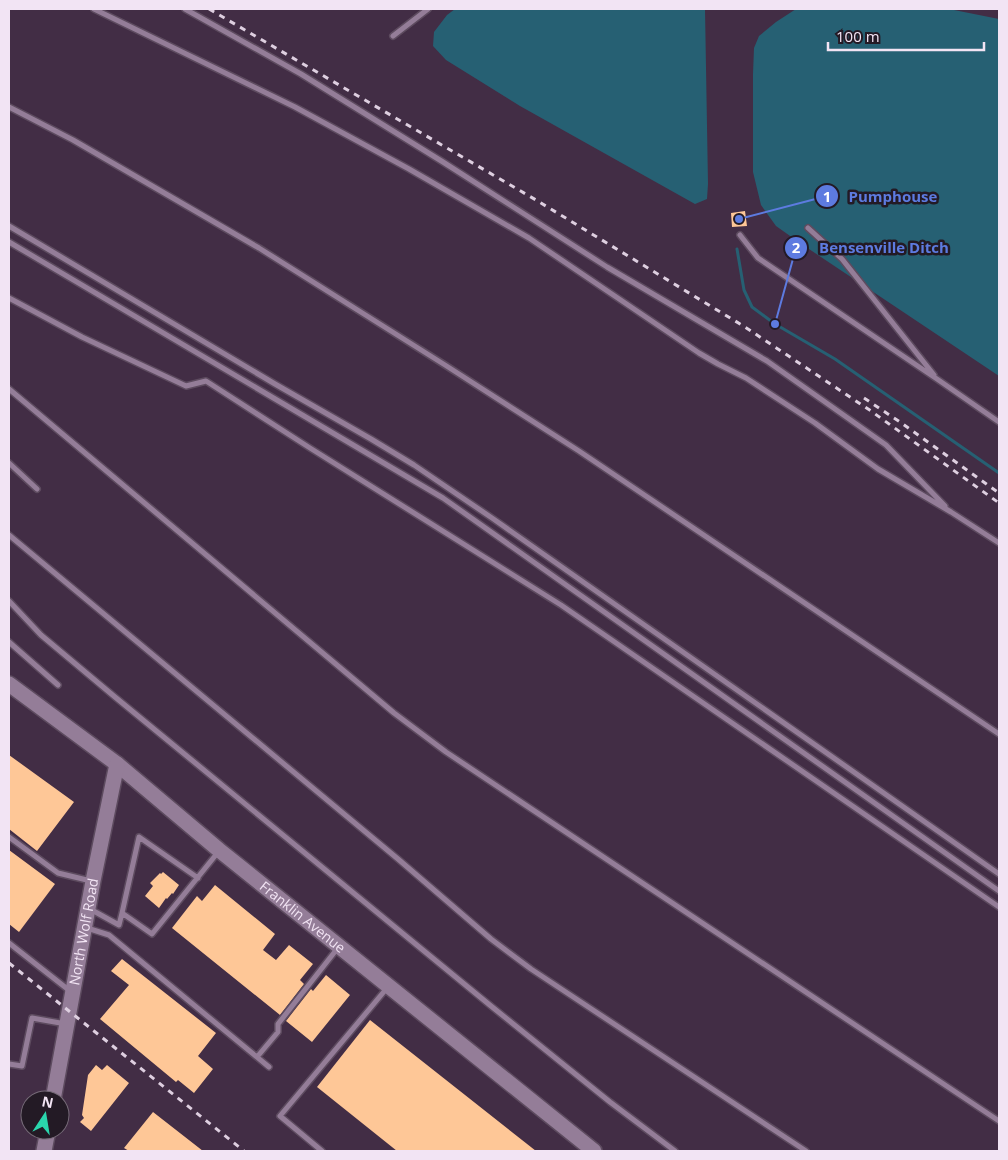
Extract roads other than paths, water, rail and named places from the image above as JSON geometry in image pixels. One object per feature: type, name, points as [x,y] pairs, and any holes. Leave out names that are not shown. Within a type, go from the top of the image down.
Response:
[{"type":"main road","name":"Franklin Avenue","points":[[9,684],[116,764],[219,850],[594,1151]]},
{"type":"main road","name":"North Wolf Road","points":[[55,1090],[116,764]]},
{"type":"lane","points":[[94,9],[294,107],[409,169],[529,238],[699,353],[746,378],[815,423],[878,469],[999,543]]},
{"type":"lane","points":[[185,9],[301,74],[607,267],[768,361],[886,445],[951,512]]},
{"type":"lane","points":[[393,36],[428,9]]},
{"type":"lane","points":[[9,107],[73,140],[259,248],[445,365],[579,451],[999,734]]},
{"type":"lane","points":[[9,226],[414,465],[999,874]]},
{"type":"lane","points":[[808,228],[842,259],[937,379]]},
{"type":"lane","points":[[740,235],[758,258],[999,422]]},
{"type":"lane","points":[[9,242],[443,498],[999,891]]},
{"type":"lane","points":[[9,298],[82,337],[186,386],[206,381],[561,605],[999,907]]},
{"type":"lane","points":[[9,389],[394,713],[446,752],[999,1121]]},
{"type":"lane","points":[[9,463],[37,489]]},
{"type":"lane","points":[[9,535],[491,939],[531,969],[806,1151]]},
{"type":"lane","points":[[9,601],[41,634],[123,703],[491,1006],[610,1102],[675,1151]]},
{"type":"lane","points":[[9,642],[58,685]]},
{"type":"lane","points":[[9,837],[58,873],[93,881]]},
{"type":"lane","points":[[88,908],[120,925],[138,837],[198,878]]},
{"type":"lane","points":[[122,913],[152,934],[219,850]]},
{"type":"lane","points":[[84,927],[109,935],[270,1067]]},
{"type":"lane","points":[[9,943],[72,993]]},
{"type":"lane","points":[[257,1057],[278,1032],[278,1024],[339,946]]},
{"type":"lane","points":[[322,1151],[280,1116],[389,986]]},
{"type":"lane","points":[[9,1064],[22,1066],[32,1018],[66,1024]]},
{"type":"water","points":[[455,9],[705,9],[707,199],[695,204],[520,106],[446,60],[433,46],[434,32],[447,15]]},
{"type":"water","points":[[796,9],[949,9],[999,19],[999,376],[776,226],[761,205],[753,172],[754,48],[759,36]]},
{"type":"waterway","points":[[737,249],[744,290],[752,307],[775,324],[835,359],[999,473]]},
{"type":"railway","points":[[209,9],[536,200],[745,327],[871,411],[999,503]]},
{"type":"railway","points":[[864,398],[999,493]]},
{"type":"railway","points":[[9,963],[244,1151]]},
{"type":"place","name":"Pumphouse","points":[[739,219]]},
{"type":"place","name":"Bensenville Ditch","points":[[775,324]]}]
